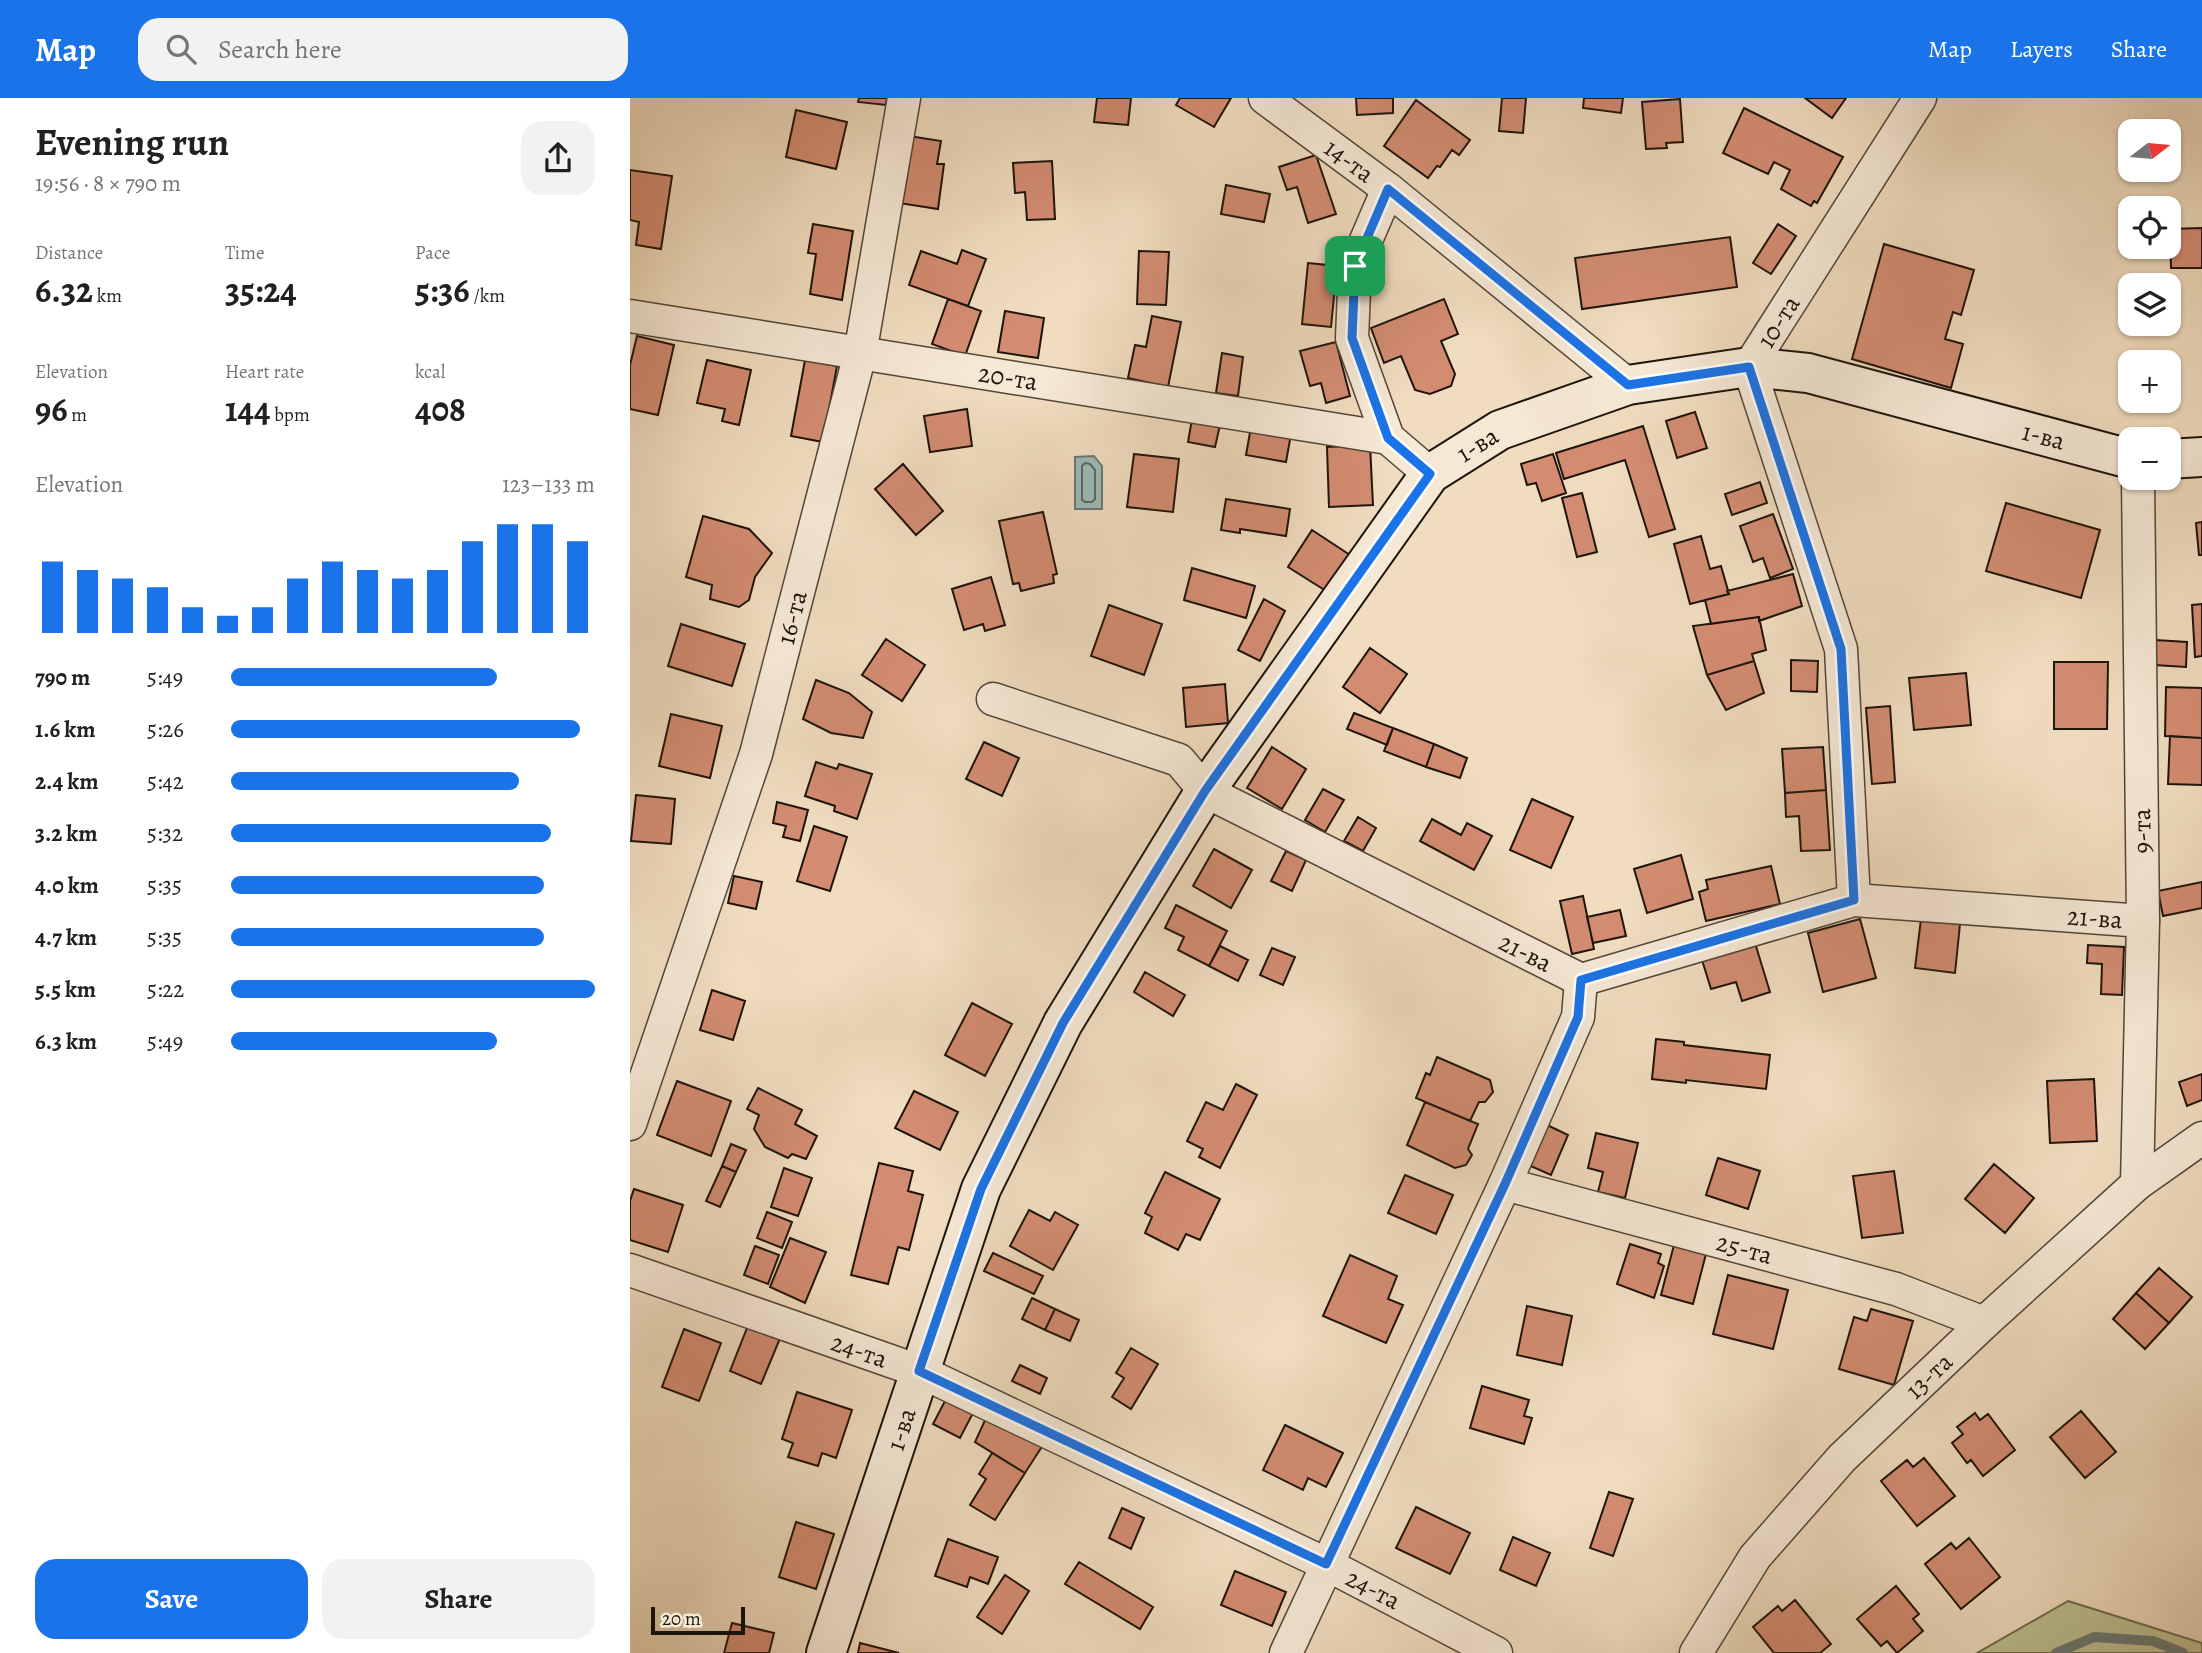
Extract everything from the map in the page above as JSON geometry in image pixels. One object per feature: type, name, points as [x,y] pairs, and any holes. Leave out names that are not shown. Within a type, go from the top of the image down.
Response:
[{"type":"street","name":"16-та","points":[[630,1124],[756,754],[860,354],[904,98]]},
{"type":"street","name":"14-та","points":[[1265,98],[1388,189],[1628,385]]},
{"type":"street","name":"10-та","points":[[1854,900],[1841,649],[1749,367],[1920,98]]},
{"type":"street","points":[[1388,189],[1355,266],[1352,338],[1388,438],[1430,474]]},
{"type":"street","name":"20-та","points":[[630,316],[1388,438]]},
{"type":"street","name":"1-ва","points":[[826,1653],[981,1189],[1063,1023],[1205,791],[1430,474],[1500,430],[1628,385],[1749,367],[1808,373],[2118,456]]},
{"type":"street","points":[[2181,458],[2202,457]]},
{"type":"street","name":"9-та","points":[[2137,1184],[2143,921],[2138,490]]},
{"type":"street","name":"21-ва","points":[[993,699],[1179,760],[1205,791],[1581,980],[1854,900],[2143,921]]},
{"type":"street","points":[[1286,1653],[1505,1184],[1578,1017],[1581,980]]},
{"type":"street","name":"13-та","points":[[1696,1653],[1755,1558],[1842,1458],[1984,1323],[2137,1184],[2202,1138]]},
{"type":"street","name":"25-та","points":[[1505,1184],[1896,1289],[1984,1323]]},
{"type":"street","name":"24-та","points":[[630,1270],[919,1371],[1326,1564],[1496,1653]]},
{"type":"green space","points":[[2068,1601],[2202,1643],[2202,1653],[1977,1653]]},
{"type":"water","points":[[1094,456],[1102,466],[1102,509],[1075,509],[1075,457]]},
{"type":"building","points":[[859,98],[887,98],[886,105],[858,102]]},
{"type":"building","points":[[1097,98],[1131,98],[1128,125],[1094,122]]},
{"type":"building","points":[[1180,98],[1231,98],[1214,127],[1176,105]]},
{"type":"building","points":[[1356,98],[1393,98],[1393,113],[1357,115]]},
{"type":"building","points":[[1502,98],[1526,98],[1523,133],[1499,131]]},
{"type":"building","points":[[1584,98],[1623,98],[1621,113],[1583,108]]},
{"type":"building","points":[[1805,98],[1846,98],[1832,118]]},
{"type":"building","points":[[1680,99],[1683,142],[1666,143],[1667,148],[1646,149],[1642,102]]},
{"type":"building","points":[[1416,100],[1470,140],[1459,155],[1452,150],[1428,178],[1384,146]]},
{"type":"building","points":[[1744,108],[1843,157],[1817,203],[1814,201],[1811,206],[1781,189],[1790,170],[1774,162],[1768,174],[1723,153]]},
{"type":"building","points":[[796,110],[847,122],[836,169],[786,157]]},
{"type":"building","points":[[909,136],[941,141],[937,164],[944,164],[938,209],[899,203]]},
{"type":"building","points":[[1316,155],[1336,214],[1308,223],[1297,187],[1287,190],[1279,167]]},
{"type":"building","points":[[1052,161],[1055,219],[1027,220],[1025,192],[1015,193],[1013,163]]},
{"type":"building","points":[[630,170],[672,176],[661,249],[636,245],[639,222],[630,220]]},
{"type":"building","points":[[1226,185],[1270,194],[1264,222],[1221,214]]},
{"type":"building","points":[[813,224],[853,231],[842,300],[810,294],[816,254],[808,253]]},
{"type":"building","points":[[1778,224],[1796,236],[1771,274],[1753,263]]},
{"type":"building","points":[[2202,228],[2202,268],[2171,268],[2171,259],[2181,259],[2181,229]]},
{"type":"building","points":[[1730,237],[1737,287],[1582,309],[1575,258]]},
{"type":"building","points":[[1884,244],[1974,270],[1961,315],[1953,312],[1945,339],[1963,344],[1951,388],[1852,359]]},
{"type":"building","points":[[962,250],[986,259],[968,306],[909,285],[921,251],[957,264]]},
{"type":"building","points":[[1139,251],[1169,252],[1166,305],[1137,304]]},
{"type":"building","points":[[1308,263],[1337,266],[1331,327],[1302,324]]},
{"type":"building","points":[[948,299],[981,311],[965,356],[932,344]]},
{"type":"building","points":[[1444,299],[1458,334],[1441,341],[1455,374],[1451,386],[1430,394],[1415,390],[1401,356],[1384,363],[1371,328]]},
{"type":"building","points":[[1005,311],[1044,318],[1038,358],[998,352]]},
{"type":"building","points":[[1152,316],[1181,322],[1168,387],[1128,378],[1135,345],[1146,347]]},
{"type":"building","points":[[637,336],[674,345],[658,415],[630,409],[630,365]]},
{"type":"building","points":[[1336,342],[1350,396],[1326,403],[1321,383],[1310,386],[1300,351]]},
{"type":"building","points":[[1222,353],[1243,357],[1238,396],[1216,393]]},
{"type":"building","points":[[707,360],[751,370],[739,425],[722,421],[725,409],[697,403]]},
{"type":"building","points":[[805,360],[837,366],[823,442],[791,436]]},
{"type":"building","points":[[967,409],[972,446],[930,452],[924,416]]},
{"type":"building","points":[[1695,412],[1707,448],[1677,458],[1666,421]]},
{"type":"building","points":[[1192,419],[1220,425],[1215,447],[1188,442]]},
{"type":"building","points":[[1643,426],[1675,529],[1649,537],[1625,460],[1564,479],[1556,453]]},
{"type":"building","points":[[1251,427],[1291,434],[1286,462],[1246,455]]},
{"type":"building","points":[[1370,445],[1373,505],[1329,507],[1327,447]]},
{"type":"building","points":[[1134,454],[1179,459],[1173,512],[1127,507]]},
{"type":"building","points":[[1553,454],[1566,493],[1542,501],[1536,483],[1527,485],[1521,464]]},
{"type":"building","points":[[903,464],[943,511],[916,535],[875,489]]},
{"type":"building","points":[[1760,482],[1767,503],[1732,515],[1725,494]]},
{"type":"building","points":[[1582,493],[1597,552],[1577,557],[1562,498]]},
{"type":"building","points":[[1226,499],[1290,509],[1286,536],[1240,529],[1240,533],[1221,530]]},
{"type":"building","points":[[2006,503],[2100,530],[2081,598],[1986,571]]},
{"type":"building","points":[[1043,512],[1057,574],[1053,575],[1054,583],[1021,591],[1019,583],[1013,584],[999,521]]},
{"type":"building","points":[[1773,514],[1793,569],[1770,578],[1763,558],[1753,562],[1740,526]]},
{"type":"building","points":[[703,516],[749,529],[772,553],[755,577],[749,600],[739,607],[710,599],[712,585],[686,577]]},
{"type":"building","points":[[2202,522],[2202,555],[2199,555],[2196,523]]},
{"type":"building","points":[[1312,530],[1350,555],[1326,591],[1288,567]]},
{"type":"building","points":[[1701,536],[1710,569],[1721,566],[1729,594],[1690,604],[1674,544]]},
{"type":"building","points":[[1192,568],[1255,586],[1246,618],[1184,600]]},
{"type":"building","points":[[1793,574],[1802,606],[1759,621],[1759,617],[1711,624],[1705,600],[1729,594],[1727,591]]},
{"type":"building","points":[[991,577],[1005,625],[985,631],[983,624],[964,630],[952,589]]},
{"type":"building","points":[[1264,599],[1285,611],[1260,661],[1238,650]]},
{"type":"building","points":[[2202,604],[2202,656],[2195,657],[2192,605]]},
{"type":"building","points":[[1109,605],[1162,624],[1144,675],[1091,656]]},
{"type":"building","points":[[1759,617],[1766,650],[1752,654],[1754,661],[1707,675],[1693,626]]},
{"type":"building","points":[[681,624],[745,644],[732,686],[668,666]]},
{"type":"building","points":[[886,639],[925,665],[902,701],[862,675]]},
{"type":"building","points":[[2155,640],[2187,642],[2186,667],[2154,665]]},
{"type":"building","points":[[1370,648],[1407,674],[1380,713],[1343,687]]},
{"type":"building","points":[[1791,660],[1818,661],[1817,692],[1791,691]]},
{"type":"building","points":[[1754,661],[1764,693],[1726,710],[1707,675]]},
{"type":"building","points":[[2054,662],[2108,662],[2107,729],[2054,729]]},
{"type":"building","points":[[1966,673],[1971,725],[1914,730],[1909,678]]},
{"type":"building","points":[[816,680],[849,693],[872,712],[863,738],[831,733],[803,719]]},
{"type":"building","points":[[1225,684],[1228,723],[1186,727],[1183,688]]},
{"type":"building","points":[[2166,687],[2202,688],[2202,738],[2165,736]]},
{"type":"building","points":[[1890,706],[1895,782],[1872,784],[1866,708]]},
{"type":"building","points":[[1354,713],[1393,728],[1387,745],[1347,729]]},
{"type":"building","points":[[671,714],[722,726],[710,778],[659,766]]},
{"type":"building","points":[[1393,728],[1434,744],[1426,767],[1384,751]]},
{"type":"building","points":[[2170,736],[2202,738],[2202,785],[2168,784]]},
{"type":"building","points":[[984,742],[1019,758],[1002,796],[966,779]]},
{"type":"building","points":[[1434,744],[1467,758],[1460,778],[1426,767]]},
{"type":"building","points":[[1272,747],[1306,769],[1282,809],[1247,788]]},
{"type":"building","points":[[1823,747],[1826,790],[1785,793],[1782,749]]},
{"type":"building","points":[[816,762],[837,769],[839,764],[872,774],[857,819],[834,811],[835,806],[805,796]]},
{"type":"building","points":[[1323,789],[1344,800],[1325,832],[1305,820]]},
{"type":"building","points":[[1826,790],[1830,850],[1801,851],[1799,816],[1786,817],[1785,793]]},
{"type":"building","points":[[636,795],[675,799],[671,844],[631,841]]},
{"type":"building","points":[[1532,799],[1573,817],[1551,868],[1510,850]]},
{"type":"building","points":[[777,802],[808,810],[800,841],[783,837],[786,826],[773,823]]},
{"type":"building","points":[[1358,817],[1376,828],[1363,851],[1344,841]]},
{"type":"building","points":[[1432,819],[1461,835],[1467,823],[1492,836],[1474,870],[1420,841]]},
{"type":"building","points":[[814,826],[847,837],[830,891],[797,881]]},
{"type":"building","points":[[1214,849],[1252,870],[1231,908],[1193,886]]},
{"type":"building","points":[[1286,851],[1306,860],[1292,891],[1271,881]]},
{"type":"building","points":[[1681,855],[1693,899],[1647,913],[1634,869]]},
{"type":"building","points":[[1771,866],[1780,904],[1706,921],[1699,892],[1708,889],[1706,880]]},
{"type":"building","points":[[734,876],[762,882],[756,909],[728,903]]},
{"type":"building","points":[[2202,882],[2202,908],[2163,916],[2158,891]]},
{"type":"building","points":[[1583,896],[1594,949],[1572,954],[1560,901]]},
{"type":"building","points":[[1176,905],[1227,931],[1209,966],[1178,950],[1184,937],[1165,928]]},
{"type":"building","points":[[1620,910],[1626,936],[1593,943],[1587,917]]},
{"type":"building","points":[[1860,919],[1876,978],[1823,992],[1808,933]]},
{"type":"building","points":[[1921,919],[1960,924],[1955,973],[1915,968]]},
{"type":"building","points":[[1755,943],[1770,992],[1742,1001],[1736,982],[1711,989],[1702,960]]},
{"type":"building","points":[[2088,945],[2124,947],[2122,995],[2101,994],[2102,964],[2087,963]]},
{"type":"building","points":[[1220,946],[1248,960],[1238,981],[1209,966]]},
{"type":"building","points":[[1272,948],[1295,957],[1283,985],[1260,975]]},
{"type":"building","points":[[1145,972],[1185,995],[1173,1016],[1134,992]]},
{"type":"building","points":[[712,990],[745,1001],[733,1040],[700,1030]]},
{"type":"building","points":[[972,1003],[1012,1024],[985,1076],[945,1055]]},
{"type":"building","points":[[1656,1039],[1770,1055],[1766,1089],[1652,1079]]},
{"type":"building","points":[[1437,1057],[1490,1080],[1493,1092],[1485,1102],[1479,1102],[1470,1121],[1416,1098],[1426,1073],[1430,1075]]},
{"type":"building","points":[[2202,1074],[2202,1100],[2187,1106],[2179,1082]]},
{"type":"building","points":[[2094,1079],[2097,1141],[2050,1143],[2047,1081]]},
{"type":"building","points":[[677,1081],[731,1101],[711,1156],[657,1135]]},
{"type":"building","points":[[1236,1084],[1257,1095],[1220,1168],[1199,1157],[1203,1149],[1187,1141],[1206,1102],[1223,1110]]},
{"type":"building","points":[[758,1088],[802,1110],[795,1124],[817,1136],[806,1159],[792,1154],[788,1158],[765,1147],[754,1129],[759,1115],[747,1109]]},
{"type":"building","points":[[914,1091],[958,1112],[940,1150],[895,1128]]},
{"type":"building","points":[[1425,1102],[1478,1124],[1468,1149],[1472,1155],[1466,1165],[1455,1168],[1407,1145]]},
{"type":"building","points":[[1543,1123],[1568,1135],[1551,1175],[1526,1164]]},
{"type":"building","points":[[1596,1133],[1638,1143],[1625,1198],[1598,1192],[1603,1172],[1588,1168]]},
{"type":"building","points":[[731,1144],[746,1150],[736,1172],[722,1166]]},
{"type":"building","points":[[1718,1158],[1760,1171],[1748,1209],[1706,1195]]},
{"type":"building","points":[[879,1163],[913,1171],[908,1191],[923,1195],[909,1250],[898,1247],[888,1284],[851,1275]]},
{"type":"building","points":[[1994,1164],[2034,1198],[2005,1233],[1965,1199]]},
{"type":"building","points":[[722,1166],[736,1172],[720,1207],[706,1201]]},
{"type":"building","points":[[784,1168],[812,1178],[798,1216],[771,1207]]},
{"type":"building","points":[[1894,1171],[1903,1233],[1862,1238],[1853,1176]]},
{"type":"building","points":[[1165,1172],[1220,1199],[1200,1240],[1186,1234],[1178,1250],[1145,1233],[1152,1217],[1145,1213]]},
{"type":"building","points":[[1405,1175],[1453,1195],[1436,1234],[1388,1213]]},
{"type":"building","points":[[634,1189],[683,1205],[668,1252],[630,1240],[630,1201]]},
{"type":"building","points":[[1029,1210],[1050,1221],[1055,1212],[1078,1225],[1053,1270],[1010,1246]]},
{"type":"building","points":[[767,1212],[792,1222],[782,1248],[757,1238]]},
{"type":"building","points":[[790,1238],[826,1252],[805,1303],[770,1287]]},
{"type":"building","points":[[1675,1241],[1707,1250],[1693,1304],[1661,1295]]},
{"type":"building","points":[[1630,1244],[1661,1254],[1658,1263],[1664,1266],[1654,1298],[1617,1284]]},
{"type":"building","points":[[755,1246],[779,1255],[768,1284],[744,1275]]},
{"type":"building","points":[[993,1253],[1043,1276],[1034,1294],[984,1271]]},
{"type":"building","points":[[1350,1255],[1397,1276],[1388,1299],[1403,1305],[1386,1343],[1323,1316]]},
{"type":"building","points":[[2159,1268],[2192,1297],[2169,1323],[2136,1293]]},
{"type":"building","points":[[1728,1275],[1788,1290],[1773,1349],[1713,1334]]},
{"type":"building","points":[[2136,1293],[2169,1323],[2145,1349],[2113,1319]]},
{"type":"building","points":[[1032,1298],[1055,1309],[1045,1330],[1022,1319]]},
{"type":"building","points":[[1527,1306],[1572,1316],[1562,1365],[1517,1355]]},
{"type":"building","points":[[1055,1309],[1079,1320],[1070,1341],[1045,1330]]},
{"type":"building","points":[[1871,1309],[1913,1321],[1894,1385],[1839,1369],[1854,1317],[1867,1321]]},
{"type":"building","points":[[749,1323],[781,1336],[761,1384],[730,1371]]},
{"type":"building","points":[[684,1329],[721,1343],[699,1401],[662,1387]]},
{"type":"building","points":[[1131,1348],[1158,1364],[1131,1409],[1112,1397],[1124,1378],[1116,1373]]},
{"type":"building","points":[[1020,1365],[1047,1378],[1040,1394],[1012,1381]]},
{"type":"building","points":[[1482,1386],[1529,1400],[1524,1416],[1532,1418],[1524,1444],[1470,1428]]},
{"type":"building","points":[[797,1392],[852,1410],[836,1458],[822,1453],[818,1466],[788,1457],[793,1443],[782,1439]]},
{"type":"building","points":[[946,1399],[973,1413],[960,1438],[933,1424]]},
{"type":"building","points":[[2081,1411],[2116,1452],[2085,1478],[2050,1437]]},
{"type":"building","points":[[1975,1413],[1980,1420],[1988,1414],[2015,1450],[1983,1476],[1971,1460],[1967,1463],[1952,1443],[1963,1434],[1957,1427]]},
{"type":"building","points":[[986,1418],[1043,1445],[1025,1473],[975,1442]]},
{"type":"building","points":[[1285,1425],[1343,1453],[1326,1487],[1308,1478],[1303,1490],[1263,1470]]},
{"type":"building","points":[[992,1453],[1025,1473],[995,1520],[970,1505],[986,1479],[979,1474]]},
{"type":"building","points":[[1924,1458],[1955,1496],[1917,1526],[1881,1481],[1907,1460],[1913,1467]]},
{"type":"building","points":[[1609,1492],[1633,1499],[1613,1556],[1590,1548]]},
{"type":"building","points":[[1416,1507],[1470,1533],[1450,1574],[1396,1548]]},
{"type":"building","points":[[1122,1508],[1144,1518],[1131,1549],[1109,1538]]},
{"type":"building","points":[[796,1522],[834,1534],[816,1589],[779,1577]]},
{"type":"building","points":[[1513,1537],[1550,1553],[1536,1586],[1500,1570]]},
{"type":"building","points":[[1969,1538],[2000,1577],[1961,1609],[1925,1564],[1951,1543],[1956,1549]]},
{"type":"building","points":[[948,1539],[998,1557],[988,1584],[970,1577],[967,1587],[935,1576]]},
{"type":"building","points":[[1079,1562],[1153,1607],[1140,1629],[1065,1584]]},
{"type":"building","points":[[1235,1571],[1286,1592],[1272,1626],[1221,1605]]},
{"type":"building","points":[[1005,1575],[1029,1591],[1002,1634],[977,1617]]},
{"type":"building","points":[[1896,1586],[1919,1614],[1913,1619],[1923,1631],[1897,1653],[1887,1641],[1881,1646],[1857,1619]]},
{"type":"building","points":[[1795,1600],[1831,1644],[1820,1653],[1774,1653],[1753,1627],[1778,1606],[1782,1611]]},
{"type":"building","points":[[732,1623],[774,1633],[769,1653],[724,1653]]},
{"type":"building","points":[[860,1643],[899,1653],[858,1653]]},
{"type":"waterway","points":[[2056,1653],[2094,1637],[2153,1641],[2183,1653]]},
{"type":"route","points":[[1388,189],[1628,385],[1749,367],[1841,649],[1854,900],[1581,980],[1578,1017],[1505,1184],[1326,1564],[919,1371],[981,1189],[1063,1023],[1205,791],[1430,474],[1388,438],[1352,338],[1355,266],[1388,189]]}]
